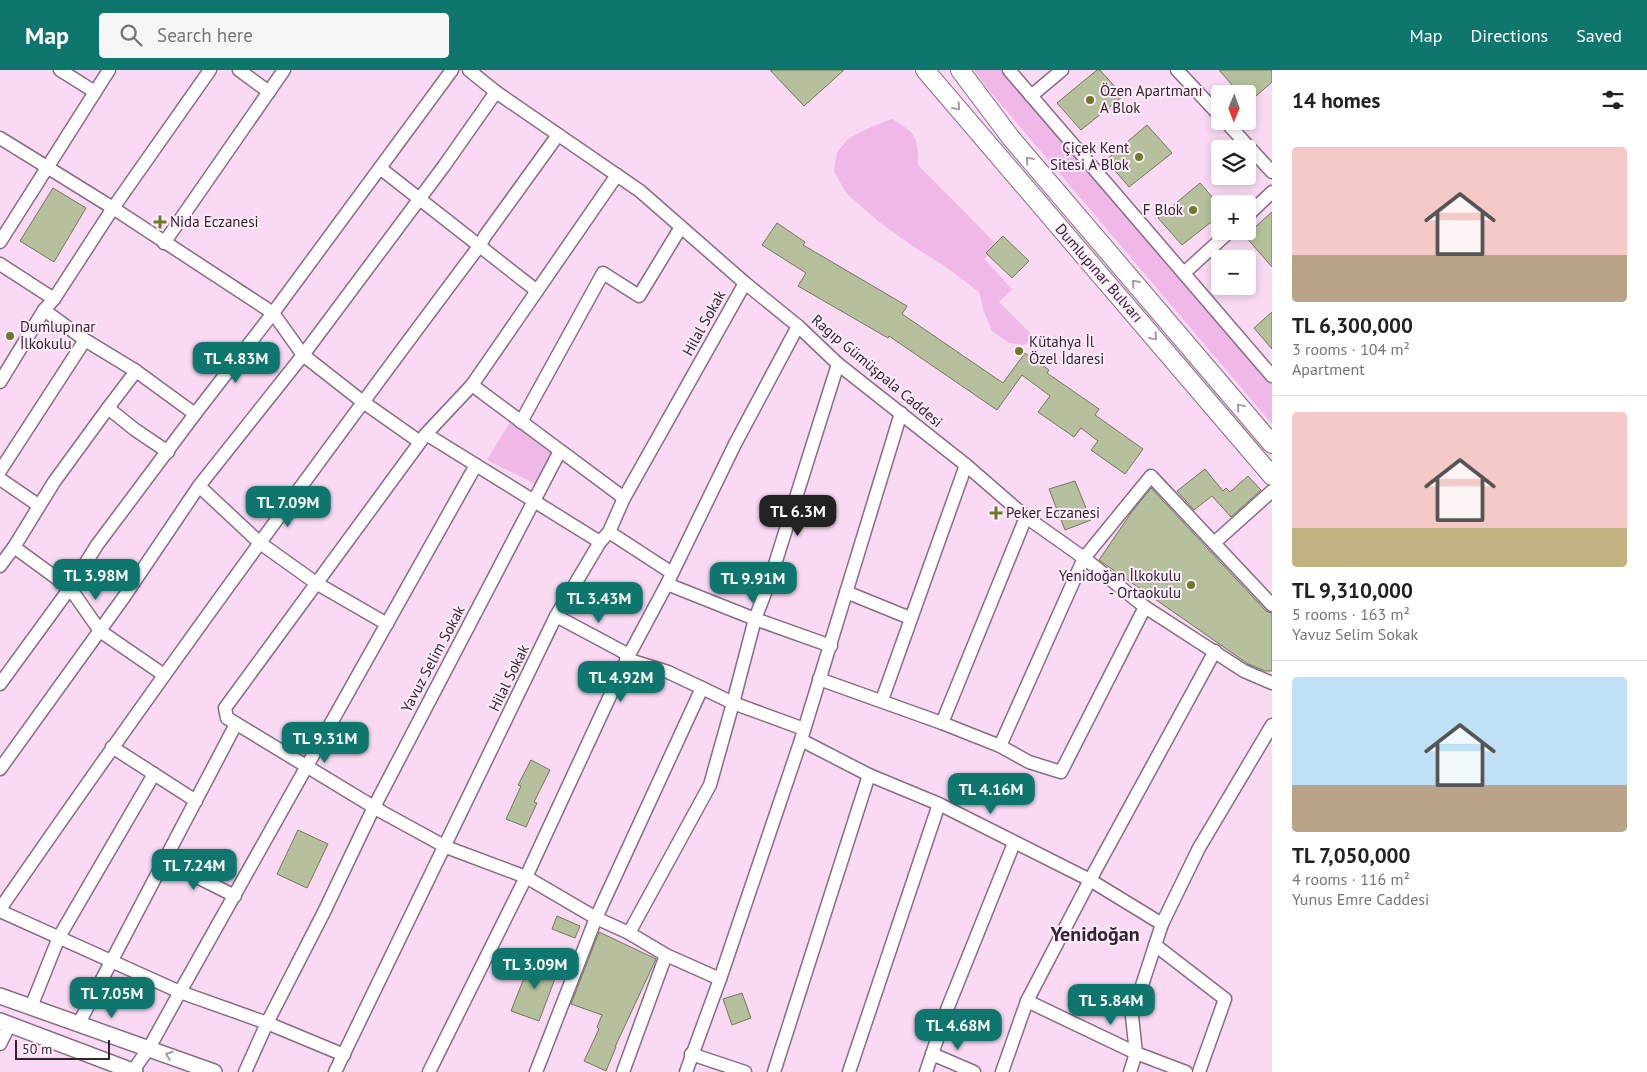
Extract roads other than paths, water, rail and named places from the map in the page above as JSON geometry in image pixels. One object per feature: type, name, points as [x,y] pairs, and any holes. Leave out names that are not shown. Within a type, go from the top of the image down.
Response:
[{"type":"main road","name":"Dumlupınar Bulvarı","points":[[925,70],[1272,476]]},
{"type":"main road","name":"Dumlupınar Bulvarı","points":[[960,70],[1011,138],[1272,444]]},
{"type":"street","points":[[60,70],[95,92]]},
{"type":"street","points":[[0,242],[109,70]]},
{"type":"street","points":[[0,382],[44,310],[54,299],[112,208],[210,70]]},
{"type":"street","points":[[239,70],[269,92]]},
{"type":"street","points":[[164,243],[284,70]]},
{"type":"street","points":[[0,684],[98,546],[452,70]]},
{"type":"street","name":"Ragıp Gümüşpala Caddesi","points":[[469,70],[496,92],[640,191],[745,283],[798,326],[838,364],[966,465],[1026,517],[1084,558],[1146,607],[1244,671],[1272,683]]},
{"type":"street","points":[[1008,70],[1272,376]]},
{"type":"street","points":[[1031,96],[1062,70]]},
{"type":"street","points":[[1177,70],[1211,106]]},
{"type":"street","points":[[0,769],[100,631],[199,486],[303,355],[496,92]]},
{"type":"street","points":[[1233,130],[1272,172]]},
{"type":"street","points":[[344,1055],[268,1023],[180,992],[0,910],[164,675],[480,245],[558,135]]},
{"type":"street","points":[[0,138],[112,208],[273,313],[303,355],[363,402],[423,438],[476,465],[600,542]]},
{"type":"street","points":[[380,168],[537,290]]},
{"type":"street","points":[[617,175],[472,385],[423,438],[225,708],[227,718],[236,724],[374,807],[446,847],[526,877],[596,918],[629,933],[666,955],[720,979]]},
{"type":"street","points":[[1256,207],[1272,192]]},
{"type":"street","points":[[521,422],[603,273],[639,296],[681,227]]},
{"type":"street","points":[[1184,274],[1220,240]]},
{"type":"street","points":[[0,264],[54,299]]},
{"type":"street","name":"Hilal Sokak","points":[[335,1072],[446,847],[556,616],[600,542],[609,532],[624,498],[745,283]]},
{"type":"street","points":[[44,310],[85,340],[136,371],[196,414]]},
{"type":"street","points":[[429,1072],[526,877],[628,657],[735,444],[798,326]]},
{"type":"street","points":[[0,471],[85,340]]},
{"type":"street","points":[[629,933],[710,785],[755,619],[770,580],[838,364]]},
{"type":"street","points":[[0,566],[14,547],[38,505],[136,371]]},
{"type":"street","points":[[472,385],[624,498]]},
{"type":"street","points":[[108,408],[134,429],[168,452]]},
{"type":"street","points":[[686,1072],[720,979],[831,646],[901,414]]},
{"type":"street","name":"Yavuz Selim Sokak","points":[[245,1072],[374,807],[560,451]]},
{"type":"street","points":[[0,1044],[5,1022],[133,1072],[149,1048],[235,896],[476,465]]},
{"type":"street","points":[[882,700],[966,465]]},
{"type":"street","points":[[1000,746],[1084,558],[1151,476],[1272,605]]},
{"type":"street","points":[[0,479],[38,505]]},
{"type":"street","points":[[199,486],[260,543],[316,583],[387,624]]},
{"type":"street","points":[[1214,543],[1272,491]]},
{"type":"street","points":[[942,723],[1026,517]]},
{"type":"street","points":[[609,532],[669,578],[755,619],[831,646]]},
{"type":"street","points":[[14,547],[70,588],[100,631],[164,675]]},
{"type":"street","points":[[846,592],[910,618]]},
{"type":"street","points":[[819,679],[942,723],[1000,746],[1029,762],[1061,772],[1146,607]]},
{"type":"street","points":[[556,616],[628,657],[668,672],[802,734],[869,775],[939,804],[1090,880],[1162,924]]},
{"type":"street","points":[[1002,1072],[1028,1001],[1090,880],[1215,651]]},
{"type":"street","points":[[536,1072],[596,918],[702,688]]},
{"type":"street","points":[[79,1024],[236,724]]},
{"type":"street","points":[[1130,1072],[1136,1053],[1132,1016],[1162,924],[1199,848],[1272,725]]},
{"type":"street","points":[[112,748],[196,801]]},
{"type":"street","points":[[31,1007],[59,937],[154,774]]},
{"type":"street","points":[[774,1072],[869,775]]},
{"type":"street","points":[[849,1072],[939,804]]},
{"type":"street","points":[[926,1072],[948,1007],[1014,843]]},
{"type":"street","points":[[165,861],[235,896]]},
{"type":"street","points":[[1155,945],[1225,999],[1200,1072]]},
{"type":"street","points":[[624,1072],[666,955]]},
{"type":"street","points":[[0,996],[214,1072]]},
{"type":"street","points":[[1028,1001],[1136,1053],[1186,1072]]},
{"type":"street","points":[[692,1054],[745,1072]]},
{"type":"street","points":[[932,1054],[974,1072]]},
{"type":"place","name":"Özen Apartmanı A Blok","points":[[1090,100]]},
{"type":"place","name":"Çiçek Kent Sitesi A Blok","points":[[1139,157]]},
{"type":"place","name":"F Blok","points":[[1193,210]]},
{"type":"place","name":"Nida Eczanesi","points":[[160,222]]},
{"type":"place","name":"Dumlupınar İlkokulu","points":[[10,336]]},
{"type":"place","name":"Kütahya İl Özel İdaresi","points":[[1019,351]]},
{"type":"place","name":"Peker Eczanesi","points":[[996,513]]},
{"type":"place","name":"Yenidoğan İlkokulu - Ortaokulu","points":[[1191,585]]},
{"type":"district","name":"Yenidoğan","points":[[1095,934]]}]
